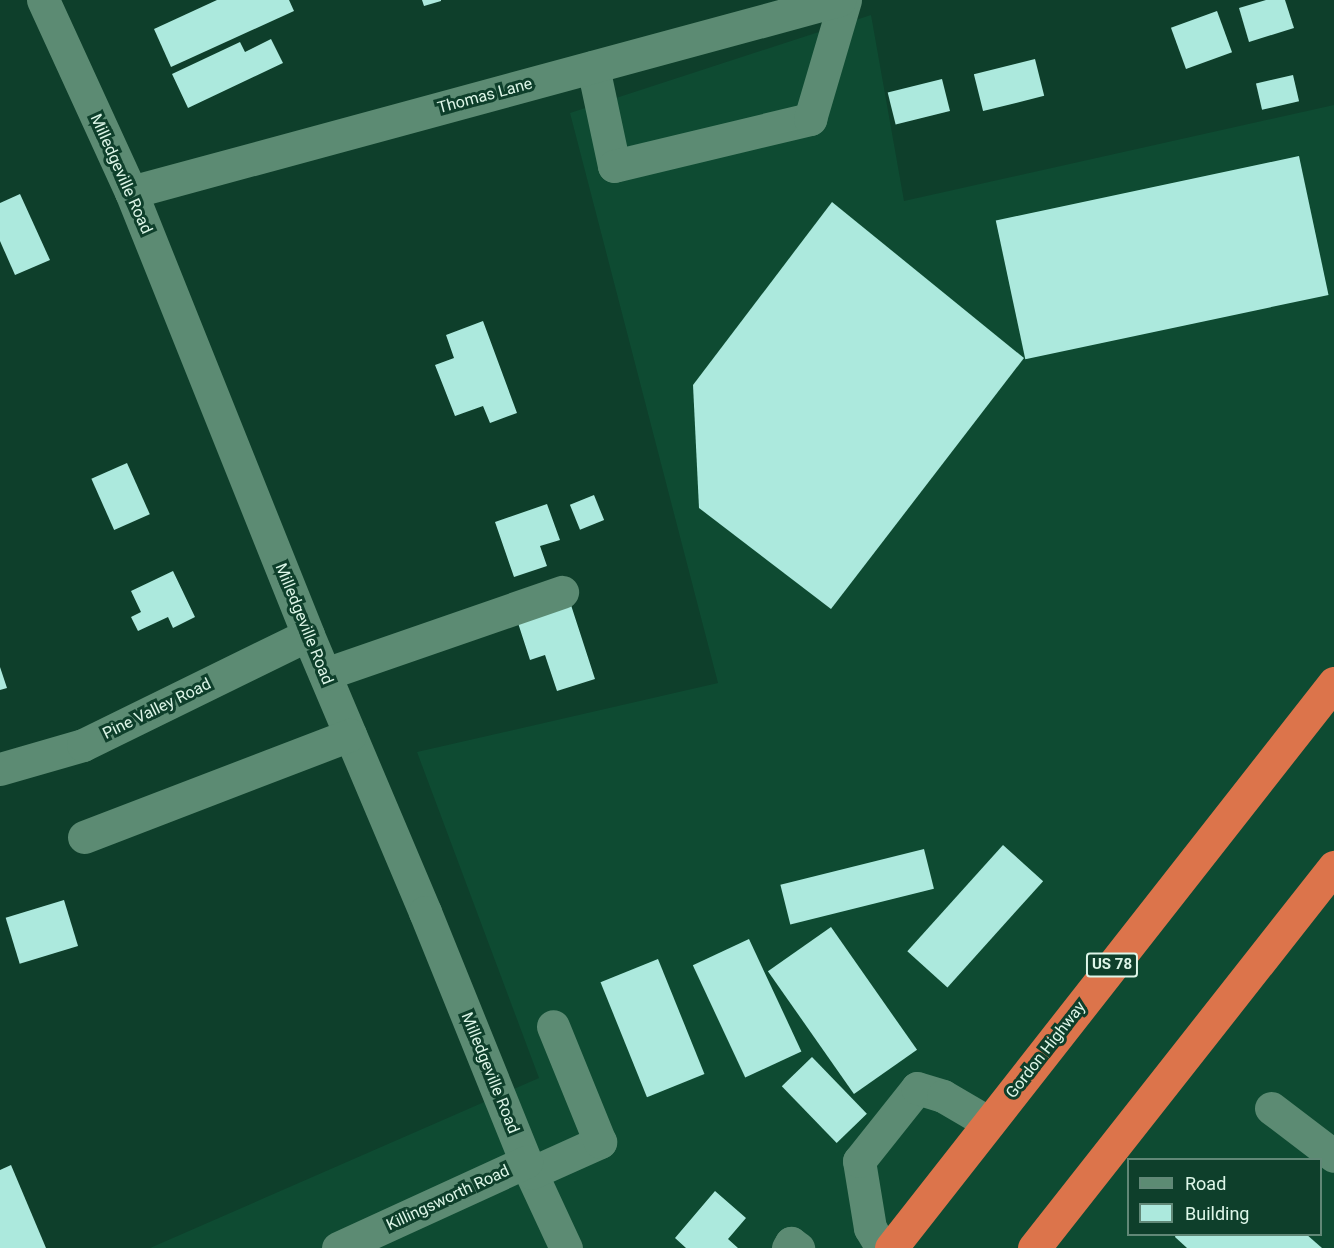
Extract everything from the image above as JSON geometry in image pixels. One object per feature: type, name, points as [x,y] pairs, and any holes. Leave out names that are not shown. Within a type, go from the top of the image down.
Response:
[{"type":"highway","name":"Gordon Highway","points":[[891,1248],[1334,682]]},
{"type":"highway","points":[[1034,1248],[1334,867]]},
{"type":"street","name":"Milledgeville Road","points":[[43,0],[131,192],[308,634],[528,1167],[565,1248]]},
{"type":"street","name":"Thomas Lane","points":[[131,192],[839,0]]},
{"type":"street","points":[[593,66],[614,166],[810,119],[845,0]]},
{"type":"street","points":[[325,674],[562,592]]},
{"type":"street","name":"Pine Valley Road","points":[[0,769],[83,745],[308,634]]},
{"type":"street","points":[[84,837],[350,735]]},
{"type":"street","name":"Killingsworth Road","points":[[338,1248],[528,1167],[600,1142],[553,1026]]},
{"type":"street","points":[[882,1248],[870,1228],[859,1161],[917,1088],[943,1096],[989,1123]]},
{"type":"street","points":[[1271,1108],[1334,1156]]},
{"type":"street","points":[[788,1248],[791,1244],[798,1248]]},
{"type":"shaded area","points":[[871,15],[904,201],[1334,105],[1334,1248],[150,1248],[539,1078],[417,752],[718,683],[570,113]]},
{"type":"building","points":[[217,0],[289,0],[294,11],[171,67],[154,29]]},
{"type":"building","points":[[422,0],[441,0],[441,1],[424,6]]},
{"type":"building","points":[[1266,0],[1285,0],[1294,28],[1249,42],[1239,8]]},
{"type":"building","points":[[1217,11],[1232,52],[1186,69],[1171,28]]},
{"type":"building","points":[[271,39],[283,63],[188,108],[172,74],[240,42],[245,52]]},
{"type":"building","points":[[1035,59],[1044,96],[983,111],[974,74]]},
{"type":"building","points":[[1293,75],[1299,101],[1262,110],[1256,84]]},
{"type":"building","points":[[942,79],[950,111],[896,125],[888,93]]},
{"type":"building","points":[[1299,156],[1329,295],[1025,359],[996,220]]},
{"type":"building","points":[[20,194],[50,260],[15,275],[0,241],[0,203]]},
{"type":"building","points":[[832,202],[1024,358],[831,609],[699,508],[693,385]]},
{"type":"building","points":[[483,321],[517,413],[490,423],[483,406],[455,416],[435,365],[454,358],[446,335]]},
{"type":"building","points":[[127,463],[150,514],[114,530],[91,479]]},
{"type":"building","points":[[594,495],[604,520],[580,530],[570,505]]},
{"type":"building","points":[[547,504],[560,540],[540,546],[547,566],[514,577],[495,522]]},
{"type":"building","points":[[173,571],[195,617],[173,628],[168,617],[138,631],[131,617],[141,612],[131,591]]},
{"type":"building","points":[[571,605],[595,679],[557,691],[545,655],[530,660],[518,623]]},
{"type":"building","points":[[0,667],[7,688],[0,690]]},
{"type":"building","points":[[1003,845],[1043,881],[947,987],[907,951]]},
{"type":"building","points":[[924,849],[934,889],[790,925],[780,885]]},
{"type":"building","points":[[64,900],[78,946],[20,964],[6,918]]},
{"type":"building","points":[[831,927],[917,1050],[854,1094],[768,971]]},
{"type":"building","points":[[749,939],[801,1051],[745,1078],[693,965]]},
{"type":"building","points":[[658,959],[704,1074],[647,1097],[601,982]]},
{"type":"building","points":[[812,1057],[867,1114],[837,1143],[782,1086]]},
{"type":"building","points":[[11,1165],[46,1248],[0,1248],[0,1170]]},
{"type":"building","points":[[715,1191],[746,1218],[728,1239],[738,1248],[686,1248],[675,1238]]},
{"type":"building","points":[[1308,1236],[1322,1248],[1187,1248],[1175,1237]]}]
